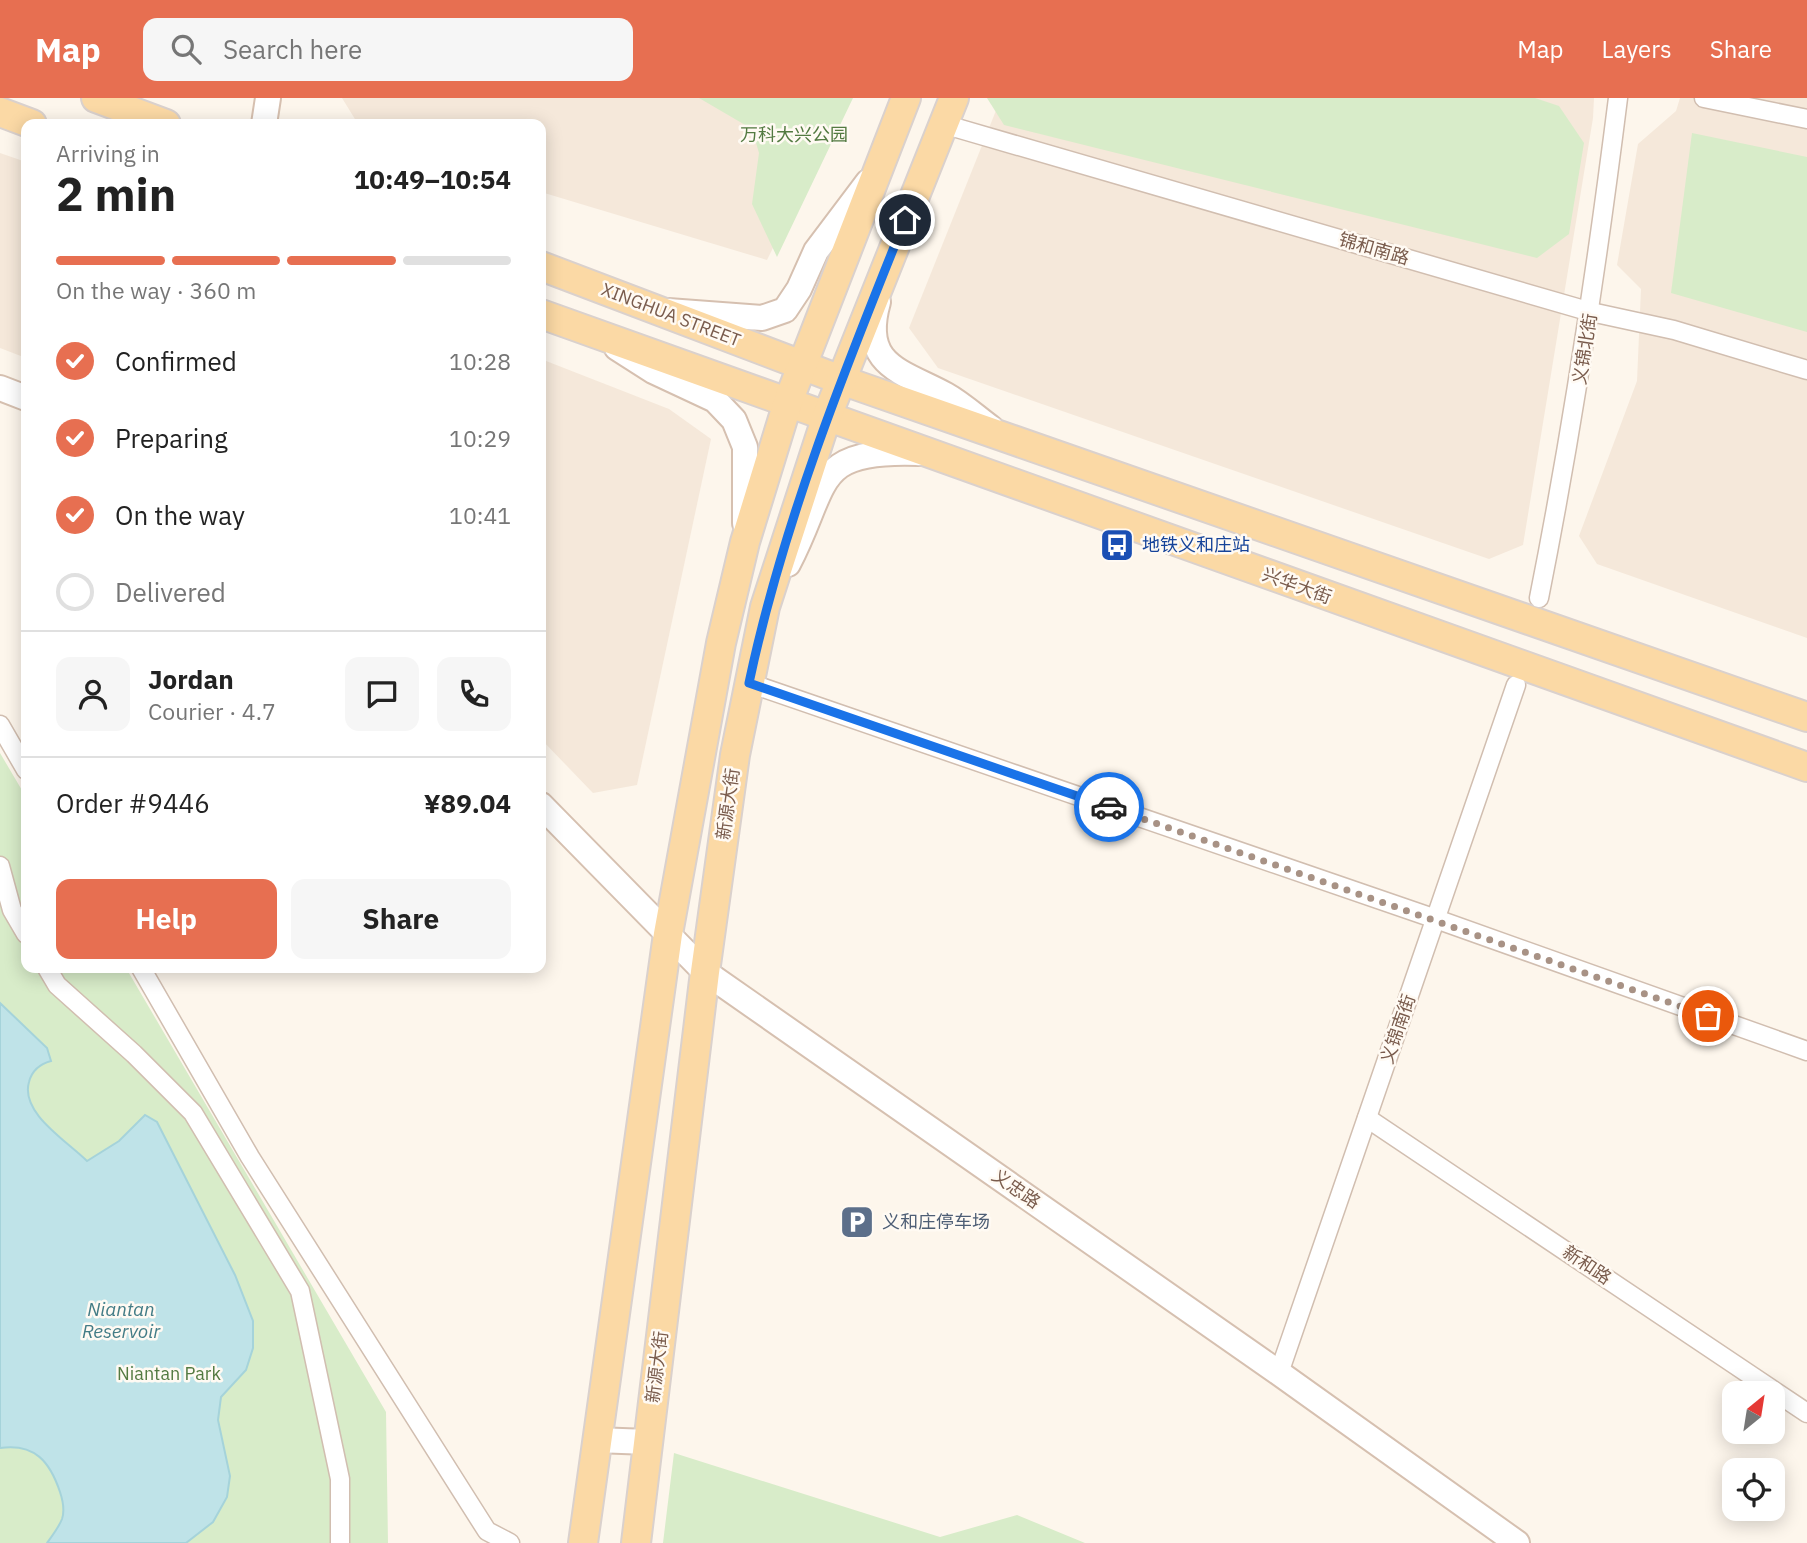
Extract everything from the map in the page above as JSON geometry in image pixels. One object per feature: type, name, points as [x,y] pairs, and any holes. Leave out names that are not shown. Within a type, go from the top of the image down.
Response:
[{"type":"main road","points":[[96,98],[153,119]]},
{"type":"main road","points":[[583,1543],[668,934],[720,643],[745,542],[788,402],[906,98]]},
{"type":"main road","name":"新源大街","points":[[636,1543],[705,972],[749,683],[765,607],[827,416],[954,98]]},
{"type":"main road","points":[[0,112],[21,120]]},
{"type":"main road","name":"XINGHUA STREET","points":[[546,268],[801,364]]},
{"type":"main road","points":[[546,316],[788,402]]},
{"type":"main road","points":[[801,364],[1005,439],[1807,717]]},
{"type":"main road","name":"兴华大街","points":[[788,402],[1807,767]]},
{"type":"street","points":[[265,119],[268,98]]},
{"type":"street","name":"义锦北街","points":[[1539,598],[1570,441],[1591,312],[1618,98]]},
{"type":"street","points":[[1704,98],[1807,119]]},
{"type":"street","name":"锦和南路","points":[[943,124],[1591,312],[1674,330],[1807,370]]},
{"type":"street","points":[[657,310],[762,318],[785,310],[799,289],[816,251],[875,173]]},
{"type":"street","points":[[895,243],[873,328],[880,352],[892,369],[948,396],[1005,439]]},
{"type":"street","points":[[590,331],[653,371],[715,400],[734,420],[745,447],[745,542]]},
{"type":"street","points":[[0,388],[21,396]]},
{"type":"street","points":[[765,607],[807,528],[818,491],[827,475],[847,460],[879,452],[937,454]]},
{"type":"street","points":[[749,683],[1436,919],[1807,1051]]},
{"type":"street","name":"义锦南街","points":[[1279,1373],[1517,685]]},
{"type":"street","points":[[0,725],[21,761]]},
{"type":"street","name":"义忠路","points":[[546,810],[705,972],[1279,1373],[1517,1543]]},
{"type":"street","points":[[0,866],[12,910],[21,925]]},
{"type":"street","points":[[50,973],[57,985],[134,1054],[193,1113],[300,1292],[340,1479],[340,1543]]},
{"type":"street","points":[[144,973],[250,1157],[487,1531],[510,1543]]},
{"type":"street","name":"新和路","points":[[1367,1118],[1807,1413]]},
{"type":"street","points":[[596,1440],[648,1442]]},
{"type":"shaded area","points":[[342,98],[847,98],[767,260],[546,194],[546,119],[355,119]]},
{"type":"shaded area","points":[[1001,98],[1594,98],[1593,118],[1523,545],[1489,559],[938,368],[909,328]]},
{"type":"shaded area","points":[[1680,98],[1807,98],[1807,638],[1597,564],[1579,536],[1637,381],[1641,289],[1617,265],[1638,144],[1676,111]]},
{"type":"shaded area","points":[[0,153],[21,160],[21,356],[0,348]]},
{"type":"shaded area","points":[[546,361],[669,409],[711,439],[637,785],[593,793],[546,744]]},
{"type":"green space","name":"万科大兴公园","points":[[699,98],[853,98],[777,257],[752,204],[759,153],[752,129]]},
{"type":"green space","points":[[987,98],[1535,98],[1559,106],[1584,143],[1569,234],[1537,258],[1004,125]]},
{"type":"green space","points":[[1692,133],[1807,157],[1807,332],[1671,293]]},
{"type":"green space","name":"Niantan Park","points":[[0,753],[21,789],[21,973],[129,973],[386,1412],[388,1543],[0,1543]]},
{"type":"green space","points":[[674,1453],[940,1537],[1017,1515],[1085,1543],[663,1543]]},
{"type":"water","name":"Niantan Reservoir","points":[[0,1003],[47,1048],[51,1061],[37,1068],[32,1074],[28,1093],[31,1105],[47,1126],[87,1161],[119,1141],[145,1115],[157,1122],[235,1275],[253,1321],[253,1348],[246,1370],[221,1397],[218,1420],[230,1476],[227,1497],[213,1522],[186,1543],[47,1543],[62,1519],[63,1506],[56,1481],[46,1464],[32,1452],[12,1447],[0,1448]]},
{"type":"way so far","points":[[1109,807],[1708,1016]]},
{"type":"place","name":"地铁义和庄站","points":[[1117,545]]},
{"type":"place","name":"义和庄停车场","points":[[857,1222]]},
{"type":"route","points":[[905,220],[827,416],[765,607],[749,683],[1109,807]]}]
